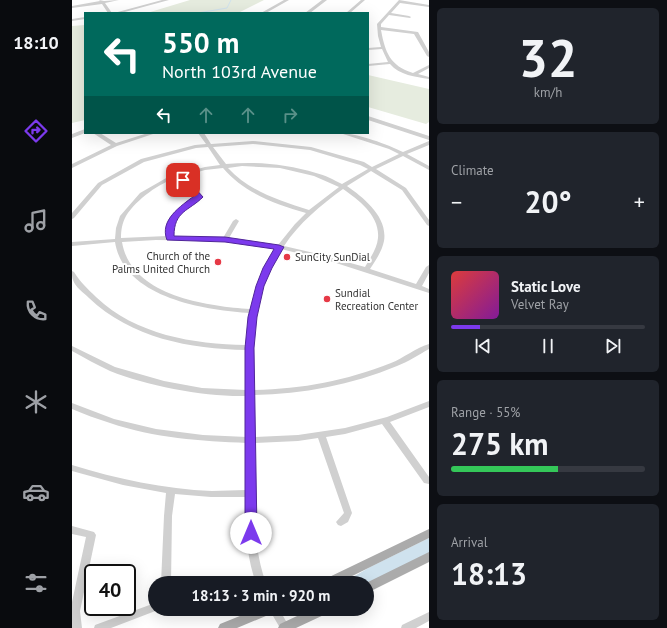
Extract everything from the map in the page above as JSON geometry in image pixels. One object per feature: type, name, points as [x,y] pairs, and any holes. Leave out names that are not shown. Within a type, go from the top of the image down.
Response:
[{"type":"main road","points":[[341,576],[429,533]]},
{"type":"main road","points":[[374,584],[429,557]]},
{"type":"main road","points":[[224,628],[252,616]]},
{"type":"main road","points":[[284,628],[309,616]]},
{"type":"street","points":[[72,7],[102,1],[117,0]]},
{"type":"street","points":[[120,12],[167,0]]},
{"type":"street","points":[[265,12],[287,0]]},
{"type":"street","points":[[308,12],[324,0]]},
{"type":"street","points":[[349,12],[363,0]]},
{"type":"street","points":[[102,1],[109,12]]},
{"type":"street","points":[[429,6],[400,1],[379,24],[384,48],[391,63],[398,70],[429,78]]},
{"type":"street","points":[[388,14],[409,17]]},
{"type":"street","points":[[72,20],[84,18]]},
{"type":"street","points":[[379,28],[416,33],[429,56]]},
{"type":"street","points":[[369,48],[384,48]]},
{"type":"street","points":[[369,65],[391,63]]},
{"type":"street","points":[[413,75],[429,66]]},
{"type":"street","points":[[369,118],[429,138]]},
{"type":"street","points":[[72,136],[84,131]]},
{"type":"street","points":[[98,134],[115,145]]},
{"type":"street","points":[[72,166],[115,145],[149,134]]},
{"type":"street","points":[[202,134],[230,173],[250,189],[309,212]]},
{"type":"street","points":[[346,134],[405,154],[429,168]]},
{"type":"street","points":[[72,217],[79,206],[94,190],[123,170],[159,155],[209,144],[246,142],[297,146],[338,155],[374,169],[407,191],[426,216],[429,224]]},
{"type":"street","points":[[259,576],[251,546],[250,348],[253,312],[262,279],[287,235],[309,212],[343,186],[429,142]]},
{"type":"street","points":[[253,312],[213,308],[186,302],[152,287],[136,275],[121,253],[118,240],[121,222],[132,204],[156,185],[180,175],[224,165],[273,165],[309,173],[343,186],[364,201],[375,216],[381,231],[378,253],[367,269]]},
{"type":"street","points":[[170,238],[170,227],[174,218],[182,208],[199,197],[180,175]]},
{"type":"street","points":[[225,240],[236,221]]},
{"type":"street","points":[[72,244],[170,238],[225,240],[279,247],[335,259],[429,291]]},
{"type":"street","points":[[418,287],[429,267]]},
{"type":"street","points":[[72,273],[74,278],[102,306],[138,327],[170,338],[201,344],[250,348]]},
{"type":"street","points":[[72,348],[100,363],[127,374],[164,384],[209,391],[250,393],[328,386],[383,369],[417,354],[429,346]]},
{"type":"street","points":[[72,406],[106,419],[130,426],[181,436],[219,440],[251,440],[343,431],[384,420],[429,404]]},
{"type":"street","points":[[384,420],[427,481]]},
{"type":"street","points":[[321,434],[348,513],[341,522]]},
{"type":"street","points":[[72,468],[134,485],[212,494],[251,494]]},
{"type":"street","points":[[166,576],[168,516],[172,490]]},
{"type":"street","points":[[72,530],[91,535],[75,611],[78,628]]},
{"type":"street","points":[[99,628],[148,610]]},
{"type":"street","points":[[278,616],[284,628]]},
{"type":"street","points":[[406,628],[429,616]]},
{"type":"shaded area","points":[[190,0],[264,0],[240,12],[150,12]]},
{"type":"shaded area","points":[[84,25],[84,120],[72,123],[72,26]]},
{"type":"shaded area","points":[[369,75],[429,89],[429,122],[426,124],[369,107]]},
{"type":"water","points":[[429,538],[429,554],[374,580],[374,576],[355,576]]},
{"type":"waterway","points":[[204,12],[227,8],[231,0]]},
{"type":"place","name":"SunCity SunDial","points":[[287,257]]},
{"type":"place","name":"Church of the Palms United Church","points":[[218,262]]},
{"type":"place","name":"Sundial Recreation Center","points":[[327,299]]},
{"type":"route","points":[[183,180],[199,195],[199,197],[182,208],[174,218],[170,227],[170,238],[239,241],[279,247],[267,268],[260,286],[252,317],[250,348],[251,533]]}]
